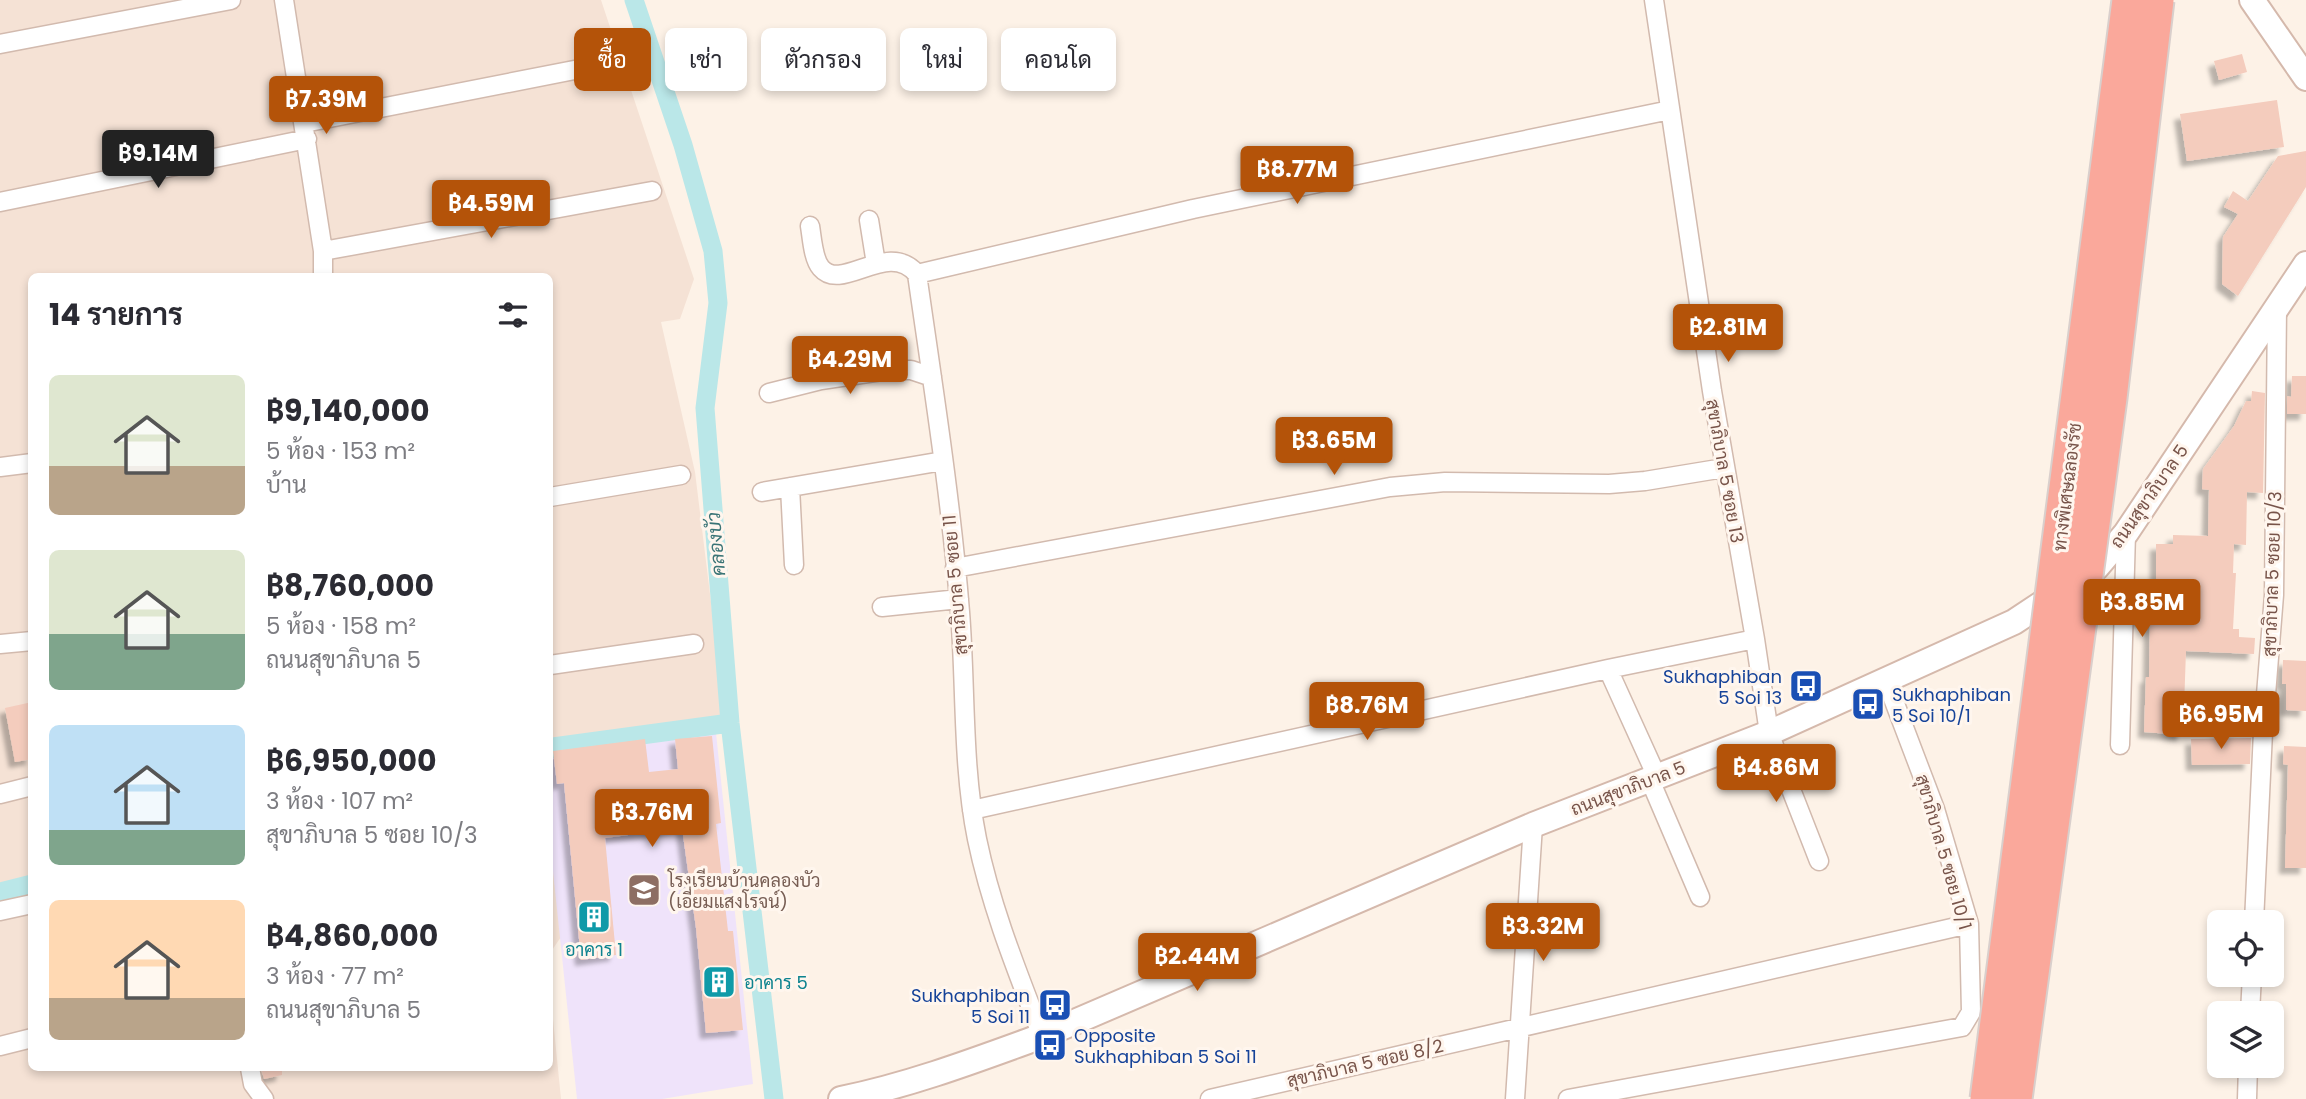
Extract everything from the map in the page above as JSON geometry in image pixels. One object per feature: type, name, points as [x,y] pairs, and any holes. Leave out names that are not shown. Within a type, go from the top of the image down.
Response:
[{"type":"highway","name":"ทางพิเศษฉลองรัช","points":[[1987,1099],[2129,0]]},
{"type":"highway","name":"ทางพิเศษฉลองรัช","points":[[2015,1099],[2110,398],[2157,0]]},
{"type":"street","points":[[0,44],[231,0]]},
{"type":"street","points":[[284,0],[324,251],[323,273]]},
{"type":"street","name":"สุขาภิบาล 5 ซอย 13","points":[[1654,0],[1724,468],[1769,733],[1819,862]]},
{"type":"street","points":[[2252,0],[2306,78]]},
{"type":"street","points":[[0,202],[574,71]]},
{"type":"street","points":[[810,226],[819,266],[826,272],[845,273],[890,261],[902,262],[917,274],[1193,209],[1671,110]]},
{"type":"street","points":[[324,251],[652,191]]},
{"type":"street","points":[[869,220],[876,264]]},
{"type":"street","name":"ถนนสุขาภิบาล 5","points":[[841,1099],[868,1096],[965,1065],[1042,1036],[1533,825],[1769,733],[2014,622],[2097,567],[2126,533],[2306,264]]},
{"type":"street","name":"สุขาภิบาล 5 ซอย 11","points":[[917,274],[959,599],[972,810],[989,893],[1042,1036]]},
{"type":"street","name":"สุขาภิบาล 5 ซอย 10/3","points":[[2255,910],[2263,732],[2274,595],[2277,308]]},
{"type":"street","points":[[769,393],[821,380],[888,370],[911,370],[932,377]]},
{"type":"street","points":[[762,492],[943,461]]},
{"type":"street","points":[[0,467],[28,464]]},
{"type":"street","points":[[955,568],[1390,487],[1445,482],[1609,484],[1724,468]]},
{"type":"street","points":[[553,496],[681,475]]},
{"type":"street","points":[[790,487],[794,565]]},
{"type":"street","points":[[2120,745],[2126,533]]},
{"type":"street","points":[[882,607],[959,599]]},
{"type":"street","points":[[972,810],[1755,639]]},
{"type":"street","points":[[0,644],[28,642]]},
{"type":"street","points":[[553,665],[694,644]]},
{"type":"street","points":[[1608,669],[1700,897]]},
{"type":"street","name":"สุขาภิบาล 5 ซอย 10/1","points":[[1568,1099],[1962,1027],[1971,1012],[1969,924],[1936,809],[1885,680]]},
{"type":"street","points":[[0,794],[28,787]]},
{"type":"street","points":[[1515,1099],[1533,825]]},
{"type":"street","points":[[0,911],[28,905]]},
{"type":"street","name":"สุขาภิบาล 5 ซอย 8/2","points":[[1210,1099],[1969,924]]},
{"type":"street","points":[[0,1046],[28,1039]]},
{"type":"street","points":[[2247,1099],[2248,1078]]},
{"type":"shaded area","points":[[0,0],[601,0],[610,28],[574,28],[574,91],[631,91],[694,279],[680,319],[661,322],[695,472],[725,716],[553,747],[553,273],[28,273],[28,1071],[553,1071],[553,1019],[561,1099],[0,1099]]},
{"type":"shaded area","name":"โรงเรียนบ้านคลองบัว (เอี่ยมแสงโรจน์)","points":[[716,733],[753,1084],[662,1099],[577,1099],[553,871],[553,751]]},
{"type":"shaded area","points":[[553,869],[561,937],[553,949]]},
{"type":"building","points":[[2242,54],[2247,72],[2219,80],[2214,61]]},
{"type":"building","points":[[2277,100],[2284,147],[2187,161],[2180,114]]},
{"type":"building","points":[[2306,151],[2306,187],[2238,296],[2222,284],[2223,237],[2238,214],[2224,207],[2233,191],[2248,201],[2278,156]]},
{"type":"building","points":[[2292,376],[2306,376],[2306,414],[2287,414],[2287,396],[2291,397]]},
{"type":"building","points":[[2252,391],[2265,393],[2263,493],[2247,492],[2246,545],[2234,544],[2233,573],[2236,573],[2233,629],[2239,629],[2239,637],[2255,638],[2254,654],[2186,651],[2183,735],[2144,732],[2150,620],[2137,620],[2137,587],[2156,588],[2156,544],[2173,544],[2173,535],[2208,536],[2209,490],[2202,489],[2203,469],[2234,426],[2246,401],[2251,401]]},
{"type":"building","points":[[2283,660],[2306,661],[2306,711],[2286,710],[2286,684],[2282,684]]},
{"type":"building","points":[[28,703],[28,760],[15,762],[5,708]]},
{"type":"building","points":[[712,736],[721,823],[716,824],[728,931],[733,931],[743,1030],[706,1033],[696,928],[682,828],[605,838],[616,955],[581,960],[564,783],[557,784],[553,751],[645,739],[649,772],[678,769],[675,739]]},
{"type":"building","points":[[2251,738],[2250,764],[2192,765],[2191,739]]},
{"type":"building","points":[[2284,746],[2306,747],[2306,868],[2285,868],[2288,765],[2283,764]]},
{"type":"building","points":[[262,1071],[282,1071],[282,1075],[264,1079]]},
{"type":"waterway","name":"คลองบัว","points":[[634,0],[683,145],[713,251],[718,303],[705,408],[730,723],[774,1099]]},
{"type":"waterway","points":[[553,747],[730,723]]},
{"type":"waterway","points":[[0,892],[28,885]]},
{"type":"place","name":"Sukhaphiban 5 Soi 13","points":[[1806,686]]},
{"type":"place","name":"Sukhaphiban 5 Soi 10/1","points":[[1868,704]]},
{"type":"place","name":"โรงเรียนบ้านคลองบัว (เอี่ยมแสงโรจน์)","points":[[644,890]]},
{"type":"place","name":"อาคาร 1","points":[[594,917]]},
{"type":"place","name":"อาคาร 5","points":[[719,982]]},
{"type":"place","name":"Sukhaphiban 5 Soi 11","points":[[1055,1005]]},
{"type":"place","name":"Opposite Sukhaphiban 5 Soi 11","points":[[1050,1045]]}]
